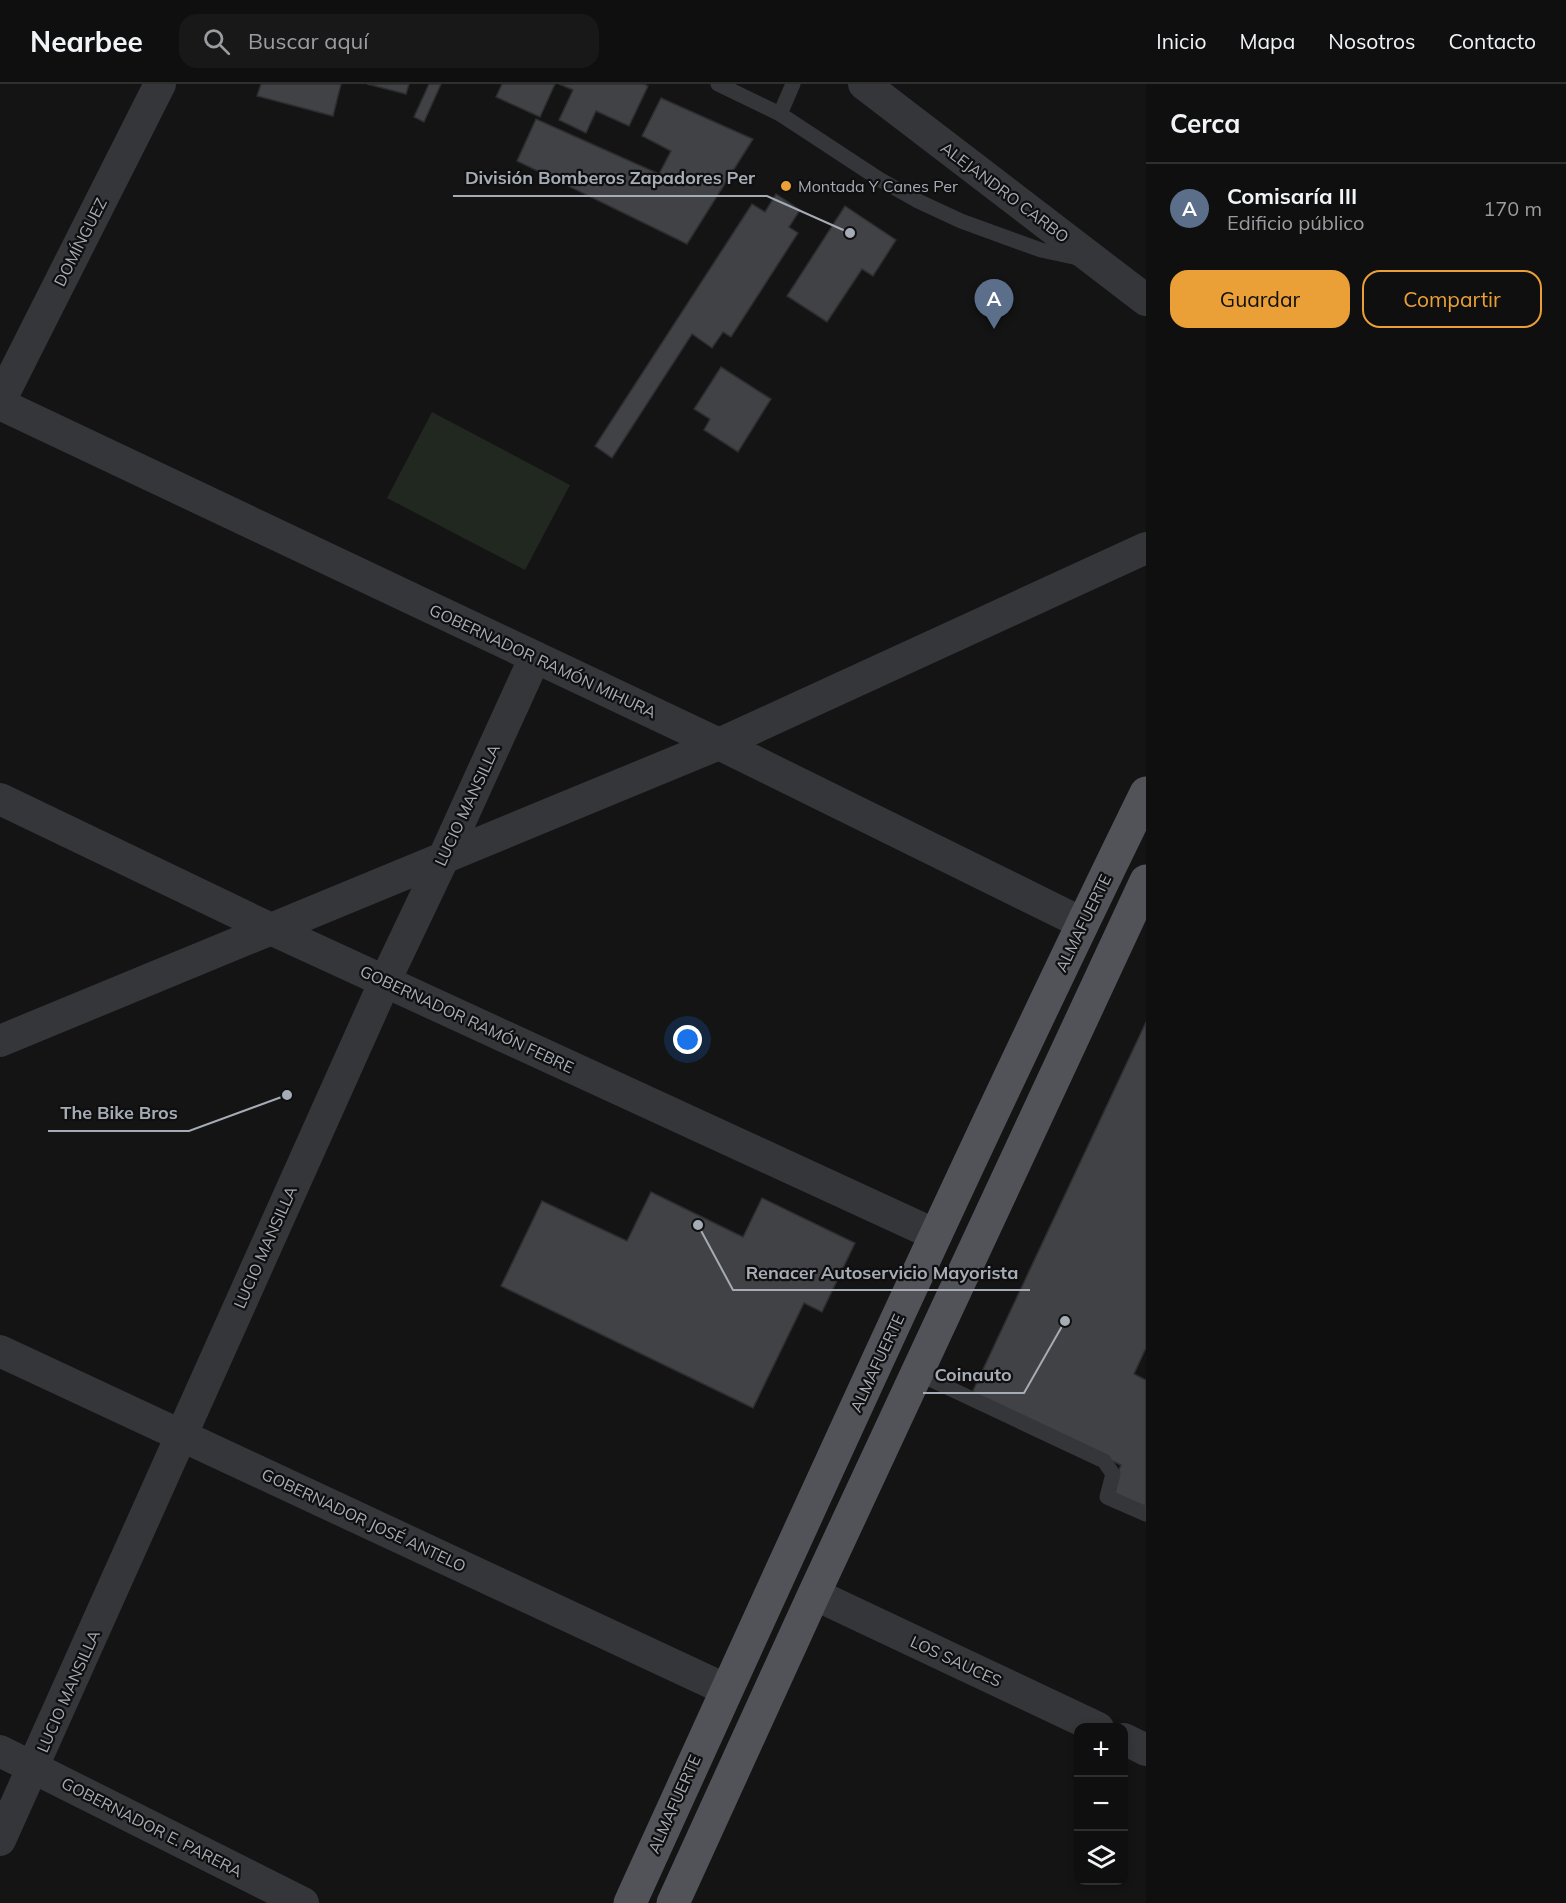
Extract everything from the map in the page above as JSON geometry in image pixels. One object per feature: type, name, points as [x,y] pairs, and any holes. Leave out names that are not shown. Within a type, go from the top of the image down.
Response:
[{"type":"main road","name":"ALMAFUERTE","points":[[630,1903],[936,1235],[1082,923],[1146,793]]},
{"type":"main road","points":[[674,1903],[814,1594],[1146,881]]},
{"type":"street","name":"DOMÍNGUEZ","points":[[0,403],[160,84]]},
{"type":"street","name":"ALEJANDRO CARBO","points":[[864,84],[1146,300]]},
{"type":"street","name":"GOBERNADOR RAMÓN MIHURA","points":[[0,403],[719,744],[1082,923]]},
{"type":"street","points":[[0,1041],[719,744],[1146,548]]},
{"type":"street","name":"LUCIO MANSILLA","points":[[0,1840],[385,981],[535,657]]},
{"type":"street","name":"GOBERNADOR RAMÓN FEBRE","points":[[0,799],[273,930],[936,1235]]},
{"type":"street","name":"GOBERNADOR JOSÉ ANTELO","points":[[0,1352],[727,1690]]},
{"type":"street","name":"LOS SAUCES","points":[[814,1594],[1087,1723]]},
{"type":"street","points":[[1128,1741],[1146,1750]]},
{"type":"street","name":"GOBERNADOR E. PARERA","points":[[0,1751],[303,1903]]},
{"type":"lane","points":[[718,84],[780,114],[862,168],[918,201],[1041,250],[1096,261]]},
{"type":"lane","points":[[780,114],[793,84]]},
{"type":"lane","points":[[917,1372],[1104,1461],[1113,1474],[1107,1497],[1146,1514]]},
{"type":"shaded area","points":[[432,412],[570,485],[525,570],[387,498]]},
{"type":"building","points":[[261,84],[341,84],[333,116],[257,96]]},
{"type":"building","points":[[367,84],[409,84],[406,94]]},
{"type":"building","points":[[429,84],[441,84],[424,122],[414,117]]},
{"type":"building","points":[[502,84],[555,84],[540,117],[496,97]]},
{"type":"building","points":[[559,84],[644,84],[648,86],[629,126],[596,111],[586,133],[559,120],[573,90]]},
{"type":"building","points":[[661,98],[753,139],[687,244],[517,161],[536,119],[659,174],[671,151],[642,136]]},
{"type":"building","points":[[776,194],[800,210],[789,227],[798,233],[731,337],[723,332],[712,348],[692,334],[612,458],[595,446],[752,204],[765,212]]},
{"type":"building","points":[[845,206],[896,240],[873,276],[862,269],[827,322],[787,296]]},
{"type":"building","points":[[721,367],[771,399],[738,452],[704,430],[710,419],[694,409]]},
{"type":"building","points":[[1146,1022],[1146,1348],[1134,1374],[1146,1380],[1146,1509],[1109,1491],[1121,1465],[971,1395]]},
{"type":"building","points":[[651,1192],[743,1237],[762,1198],[855,1243],[822,1312],[804,1303],[753,1408],[501,1286],[542,1201],[627,1241]]},
{"type":"place","name":"Montada Y Canes Per","points":[[786,186]]},
{"type":"place","name":"División Bomberos Zapadores Per","points":[[850,233]]},
{"type":"place","name":"Comisaría III","points":[[994,329]]},
{"type":"place","name":"The Bike Bros","points":[[287,1095]]},
{"type":"place","name":"Renacer Autoservicio Mayorista","points":[[698,1225]]},
{"type":"place","name":"Coinauto","points":[[1065,1321]]}]
